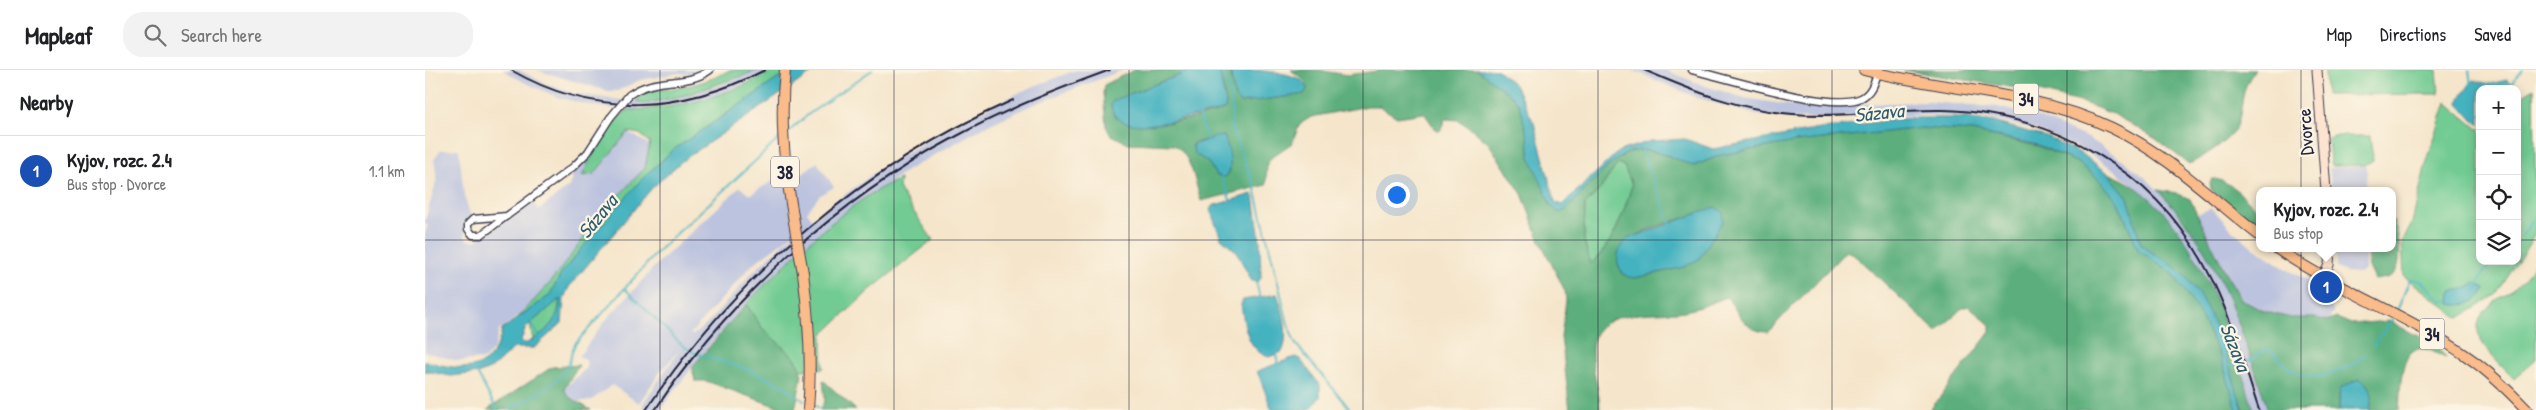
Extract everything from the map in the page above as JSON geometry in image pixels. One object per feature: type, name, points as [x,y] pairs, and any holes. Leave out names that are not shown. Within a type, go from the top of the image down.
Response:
[{"type":"main road","name":"38","points":[[785,70],[781,98],[783,160],[803,273],[809,322],[808,410]]},
{"type":"main road","name":"34","points":[[1864,70],[1997,93],[2067,110],[2113,129],[2175,167],[2256,233]]},
{"type":"main road","name":"34","points":[[2282,252],[2323,278],[2414,324],[2468,357],[2489,373],[2527,410]]},
{"type":"street","points":[[507,216],[473,219],[468,224],[468,229],[473,235],[481,235],[507,216],[573,167],[588,152],[610,118],[629,95],[648,84],[692,79],[710,70]]},
{"type":"street","points":[[1692,70],[1794,95],[1850,101],[1867,95],[1871,90],[1877,73]]},
{"type":"street","name":"Dvorce","points":[[2317,70],[2326,187]]},
{"type":"street","points":[[2323,278],[2329,266],[2330,252]]},
{"type":"shaded area","points":[[503,70],[519,70],[544,83],[576,94],[628,101],[687,95],[723,84],[755,70],[773,70],[726,92],[688,103],[628,110],[593,106],[557,97]]},
{"type":"shaded area","points":[[536,70],[703,70],[691,74],[678,73],[640,80],[617,91],[608,91]]},
{"type":"shaded area","points":[[1076,70],[1123,70],[1032,105],[982,128],[909,169],[864,200],[803,248],[763,286],[709,345],[660,410],[641,410],[644,406],[642,405],[681,348],[660,372],[639,403],[612,385],[592,400],[568,403],[563,389],[587,368],[586,360],[579,356],[606,320],[659,262],[740,187],[749,195],[791,170],[797,177],[817,162],[834,187],[819,196],[807,212],[812,219],[877,171],[952,125],[1025,90]],"holes":[[[802,227],[751,274],[707,324],[693,335],[690,334],[753,264]]]},
{"type":"shaded area","points":[[1632,70],[1665,70],[1702,85],[1744,98],[1795,106],[1928,102],[1997,107],[2038,117],[2088,138],[2123,160],[2148,180],[2169,201],[2201,242],[2227,291],[2268,410],[2254,410],[2215,296],[2197,260],[2176,229],[2139,190],[2115,170],[2082,149],[2035,129],[1981,117],[1928,115],[1794,119],[1757,115],[1698,98]]},
{"type":"shaded area","points":[[612,123],[655,148],[663,157],[529,308],[499,330],[494,349],[485,359],[459,361],[425,352],[425,234],[428,225],[425,224],[425,221],[437,179],[434,160],[440,150],[459,149],[464,195],[471,217],[466,223],[465,235],[467,240],[476,241],[533,202],[539,210],[568,187],[573,180],[570,176],[585,162]]},
{"type":"shaded area","points":[[2367,166],[2366,187],[2331,187],[2329,168]]},
{"type":"shaded area","points":[[2212,208],[2231,229],[2256,249],[2256,252],[2260,252],[2286,269],[2325,289],[2321,296],[2334,311],[2328,321],[2316,318],[2291,318],[2263,311],[2242,300],[2226,274],[2197,214]]},
{"type":"shaded area","points":[[2336,252],[2365,252],[2365,270],[2360,273],[2346,272],[2336,268]]},
{"type":"green space","points":[[730,70],[759,70],[686,95],[644,104],[636,101],[648,90],[670,89],[690,85]]},
{"type":"green space","points":[[773,70],[791,70],[673,150],[642,179],[563,271],[549,296],[515,321],[550,283],[605,210],[645,168],[650,143],[640,134],[628,132],[594,174],[582,176],[601,140],[620,116],[628,110],[685,104],[721,94]]},
{"type":"green space","points":[[1134,70],[1193,70],[1117,99],[1112,103],[1115,115],[1125,122],[1160,124],[1199,117],[1225,109],[1226,103],[1219,70],[1230,70],[1235,98],[1241,103],[1304,94],[1307,88],[1305,81],[1291,70],[1318,70],[1347,75],[1384,70],[1477,70],[1511,95],[1519,105],[1528,137],[1530,157],[1559,213],[1606,168],[1626,154],[1641,150],[1672,157],[1694,166],[1721,155],[1795,142],[1922,128],[1972,131],[2038,146],[2079,163],[2102,182],[2118,202],[2139,251],[2173,274],[2199,312],[2221,358],[2237,410],[1930,410],[1990,332],[1990,325],[1969,306],[1961,309],[1937,332],[1853,254],[1846,251],[1768,332],[1754,329],[1744,321],[1727,297],[1689,310],[1642,314],[1614,319],[1603,326],[1595,336],[1592,350],[1600,410],[1570,410],[1561,337],[1566,300],[1565,291],[1540,241],[1522,194],[1489,144],[1472,129],[1458,120],[1445,119],[1440,131],[1436,130],[1424,113],[1397,117],[1379,106],[1368,106],[1311,117],[1300,124],[1292,143],[1273,156],[1267,164],[1266,185],[1201,201],[1189,163],[1174,145],[1127,143],[1110,134],[1106,126],[1104,85]],"holes":[[[1224,136],[1230,170],[1227,176],[1221,177],[1215,173],[1208,162],[1195,154],[1193,143]],[[1618,163],[1624,166],[1632,185],[1625,207],[1617,228],[1605,248],[1590,264],[1584,240],[1585,205],[1601,188]],[[1697,213],[1716,233],[1684,267],[1635,278],[1624,275],[1618,261],[1620,250],[1628,241],[1641,233]]]},
{"type":"green space","points":[[1903,70],[2255,70],[2246,85],[2237,126],[2234,131],[2216,148],[2189,164],[2156,139],[2115,115],[2084,103],[2035,91]]},
{"type":"green space","points":[[2325,70],[2437,70],[2439,94],[2326,95]]},
{"type":"green space","points":[[2534,88],[2536,233],[2521,256],[2521,130],[2521,96]]},
{"type":"green space","points":[[2446,102],[2476,127],[2476,265],[2515,265],[2496,295],[2459,318],[2404,276],[2402,243],[2412,223],[2425,167]]},
{"type":"green space","points":[[2332,136],[2370,136],[2373,160],[2365,165],[2332,166],[2330,163],[2328,138]]},
{"type":"green space","points":[[1618,163],[1624,166],[1632,185],[1617,228],[1605,247],[1590,265],[1584,240],[1585,205],[1601,188]]},
{"type":"green space","points":[[2108,173],[2138,189],[2164,212],[2186,241],[2204,274],[2219,309],[2254,410],[2243,410],[2226,355],[2203,303],[2176,268],[2140,244],[2128,197]]},
{"type":"green space","points":[[900,179],[899,188],[903,196],[933,240],[870,290],[822,335],[823,369],[800,370],[796,359],[763,329],[746,304],[818,234],[860,201]]},
{"type":"green space","points":[[2212,179],[2225,182],[2244,197],[2256,208],[2256,225],[2211,190],[2210,183]]},
{"type":"green space","points":[[2158,190],[2176,193],[2190,199],[2226,274],[2242,300],[2263,311],[2291,318],[2316,318],[2328,321],[2337,318],[2351,324],[2389,321],[2437,346],[2446,358],[2424,349],[2416,350],[2409,355],[2405,362],[2401,383],[2399,410],[2370,410],[2371,403],[2339,393],[2339,410],[2268,410],[2238,321],[2213,266],[2198,239]]},
{"type":"green space","points":[[2396,228],[2399,258],[2395,272],[2391,276],[2375,280],[2369,267],[2367,252],[2396,252]]},
{"type":"green space","points":[[2536,260],[2536,359],[2514,379],[2483,344],[2478,333],[2478,324],[2488,308],[2523,280]]},
{"type":"green space","points":[[559,299],[556,317],[544,333],[533,340],[530,324]]},
{"type":"green space","points":[[746,304],[763,329],[796,359],[802,375],[795,410],[786,410],[706,381],[695,381],[692,367]]},
{"type":"green space","points":[[579,365],[564,389],[569,397],[591,410],[487,410],[552,367]]},
{"type":"green space","points":[[823,380],[856,410],[820,410],[825,400]]},
{"type":"water","points":[[791,70],[816,70],[682,161],[652,188],[569,287],[564,298],[562,323],[534,348],[514,348],[492,368],[480,373],[451,376],[425,371],[425,361],[464,368],[484,362],[492,355],[498,344],[502,329],[549,296],[563,271],[592,236],[642,179],[673,150]],"holes":[[[560,299],[554,320],[545,331],[527,343],[521,341],[526,327]]]},
{"type":"water","points":[[1193,70],[1219,70],[1226,103],[1225,109],[1167,122],[1143,125],[1121,121],[1114,114],[1111,104],[1114,100]]},
{"type":"water","points":[[1230,70],[1276,72],[1297,78],[1304,83],[1307,89],[1304,94],[1240,103],[1235,98]]},
{"type":"water","points":[[1477,70],[1498,70],[1515,85],[1534,123],[1555,202],[1562,205],[1619,151],[1651,141],[1685,139],[1713,149],[1813,130],[1910,118],[1966,118],[1994,122],[2049,138],[2082,154],[2108,173],[2128,197],[2141,244],[2179,270],[2192,285],[2212,318],[2226,354],[2243,410],[2237,410],[2221,358],[2199,312],[2173,274],[2139,251],[2118,202],[2101,181],[2079,163],[2038,145],[1972,131],[1922,128],[1795,142],[1721,155],[1693,166],[1664,154],[1641,150],[1625,154],[1616,160],[1566,210],[1559,213],[1551,206],[1530,157],[1528,137],[1519,105],[1511,95]]},
{"type":"water","points":[[2473,80],[2490,84],[2507,80],[2511,85],[2476,85],[2476,122],[2459,104],[2460,98]]},
{"type":"water","points":[[1224,136],[1229,152],[1230,169],[1224,177],[1216,175],[1208,162],[1195,154],[1192,145]]},
{"type":"water","points":[[1252,194],[1254,196],[1260,241],[1261,278],[1256,283],[1251,280],[1236,251],[1221,238],[1210,210],[1212,206]]},
{"type":"water","points":[[1715,207],[1723,212],[1723,221],[1699,259],[1684,267],[1635,278],[1628,277],[1620,269],[1617,259],[1618,253],[1627,239]]},
{"type":"water","points":[[2475,283],[2485,288],[2480,297],[2471,303],[2450,304],[2451,291],[2464,289]]},
{"type":"water","points":[[1277,294],[1286,331],[1282,352],[1269,357],[1262,354],[1251,343],[1245,328],[1241,304],[1243,300]]},
{"type":"water","points":[[1295,357],[1300,359],[1320,385],[1320,397],[1309,410],[1272,410],[1257,371]]},
{"type":"water","points":[[2359,379],[2369,388],[2371,396],[2370,410],[2339,410],[2340,388]]},
{"type":"waterway","points":[[788,132],[809,114],[872,70]]},
{"type":"waterway","points":[[1180,70],[1184,76]]},
{"type":"waterway","points":[[1224,70],[1232,105],[1231,127],[1255,188],[1288,324],[1295,343],[1351,410]]},
{"type":"waterway","points":[[2469,70],[2471,85]]},
{"type":"waterway","points":[[2510,85],[2523,70]]},
{"type":"waterway","points":[[1198,113],[1207,139]]},
{"type":"waterway","points":[[508,410],[541,391],[558,378],[568,366],[575,344],[660,249],[780,138]]},
{"type":"waterway","points":[[1642,151],[1670,223]]},
{"type":"waterway","points":[[1221,176],[1231,202]]},
{"type":"waterway","points":[[2523,235],[2532,220]]},
{"type":"waterway","points":[[2477,286],[2483,273],[2490,265]]},
{"type":"waterway","points":[[2397,311],[2410,279],[2421,281],[2443,302],[2449,300]]},
{"type":"waterway","points":[[1256,281],[1260,298]]},
{"type":"waterway","points":[[624,288],[682,345],[692,352],[749,370],[785,387],[804,401]]},
{"type":"waterway","points":[[2373,346],[2394,318]]},
{"type":"waterway","points":[[531,322],[539,338]]},
{"type":"waterway","name":"Sázava","points":[[2228,366],[2253,359],[2264,350],[2272,351],[2294,371],[2309,377],[2327,375],[2346,368],[2356,363],[2365,355]]},
{"type":"waterway","points":[[1276,353],[1278,365]]},
{"type":"waterway","points":[[477,373],[497,410]]},
{"type":"waterway","points":[[811,403],[822,410]]},
{"type":"railway","points":[[511,70],[542,86],[574,96],[606,102],[638,104],[670,102],[702,95],[765,70]]},
{"type":"railway","points":[[655,410],[717,328],[752,290],[828,221],[869,190],[912,162],[994,117],[1110,70]]},
{"type":"railway","points":[[1644,70],[1735,104],[1773,112],[1830,115],[1942,110],[1983,114],[2023,122],[2061,136],[2097,154],[2130,176],[2159,203],[2185,235],[2207,270],[2223,304],[2259,410]]},
{"type":"railway","points":[[646,410],[682,360],[721,313],[763,270],[808,229],[855,191],[906,157],[958,127],[1013,100]]},
{"type":"place","name":"Kyjov, rozc. 2.4","points":[[2326,287]]}]
